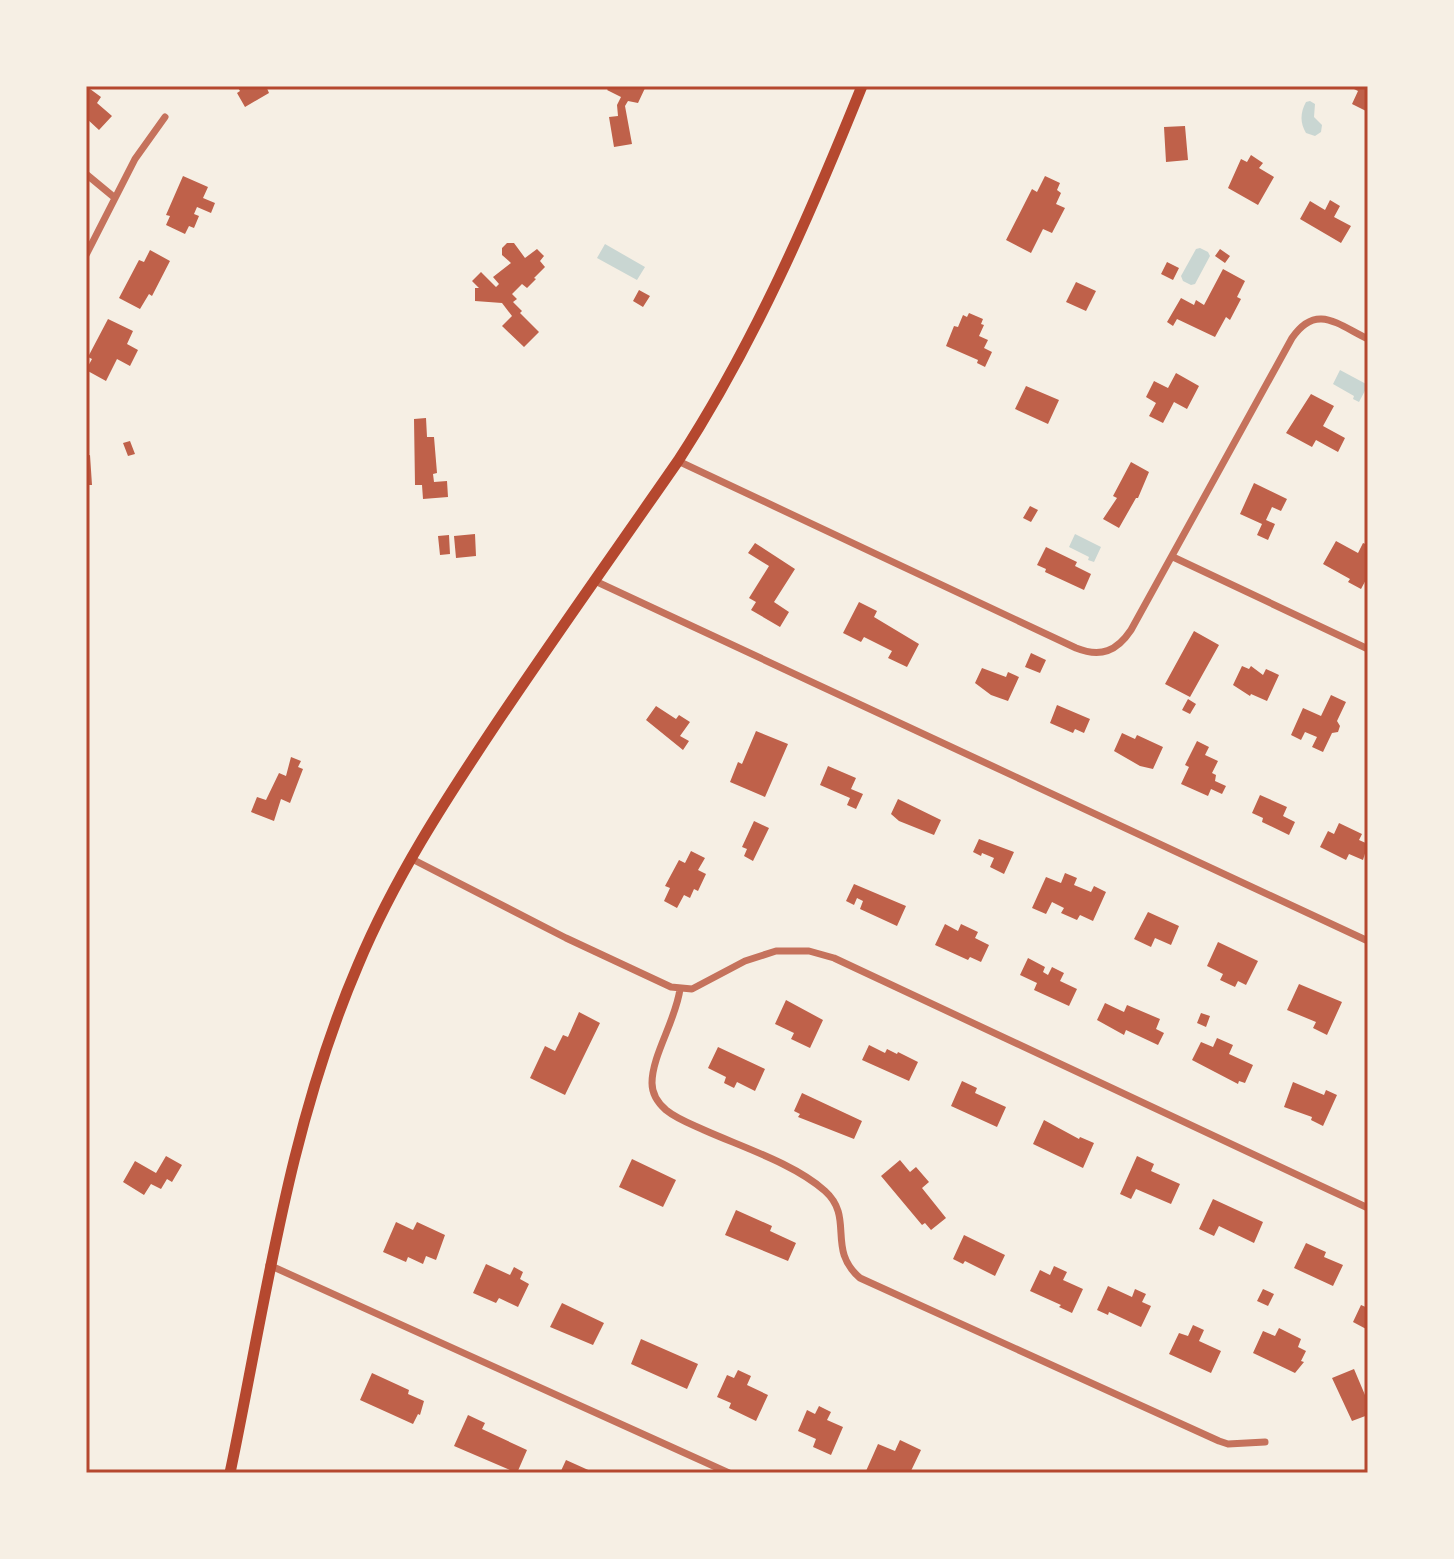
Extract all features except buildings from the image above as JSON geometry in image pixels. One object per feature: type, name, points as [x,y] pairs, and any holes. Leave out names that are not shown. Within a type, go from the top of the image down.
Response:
[{"type":"main road","points":[[230,1473],[269,1265],[299,1137],[330,1034],[372,933],[438,811],[678,461],[714,403],[771,295],[862,86]]},
{"type":"street","points":[[86,255],[140,151],[165,117]]},
{"type":"street","points":[[86,174],[115,198]]},
{"type":"street","points":[[678,461],[1091,653],[1106,652],[1120,645],[1173,557],[1301,325],[1313,318],[1324,319],[1368,339]]},
{"type":"street","points":[[1173,557],[1368,649]]},
{"type":"street","points":[[595,581],[1368,941]]},
{"type":"street","points":[[410,858],[654,981],[680,989],[695,987],[745,961],[776,951],[798,950],[844,962],[1368,1208]]},
{"type":"street","points":[[680,989],[677,1009],[654,1070],[652,1084],[655,1095],[673,1115],[794,1171],[826,1192],[841,1218],[842,1255],[860,1278],[1219,1441],[1233,1444],[1265,1442]]},
{"type":"street","points":[[269,1265],[729,1473]]},
{"type":"shaded area","points":[[1310,101],[1315,104],[1314,117],[1322,125],[1321,132],[1315,136],[1306,133],[1302,122],[1304,106]]},
{"type":"shaded area","points":[[605,244],[645,267],[637,280],[597,258]]},
{"type":"shaded area","points":[[1200,248],[1210,256],[1195,284],[1191,285],[1181,276],[1196,249]]},
{"type":"shaded area","points":[[1340,370],[1368,385],[1359,402],[1333,384]]},
{"type":"shaded area","points":[[1075,534],[1101,547],[1094,562],[1069,547]]}]
